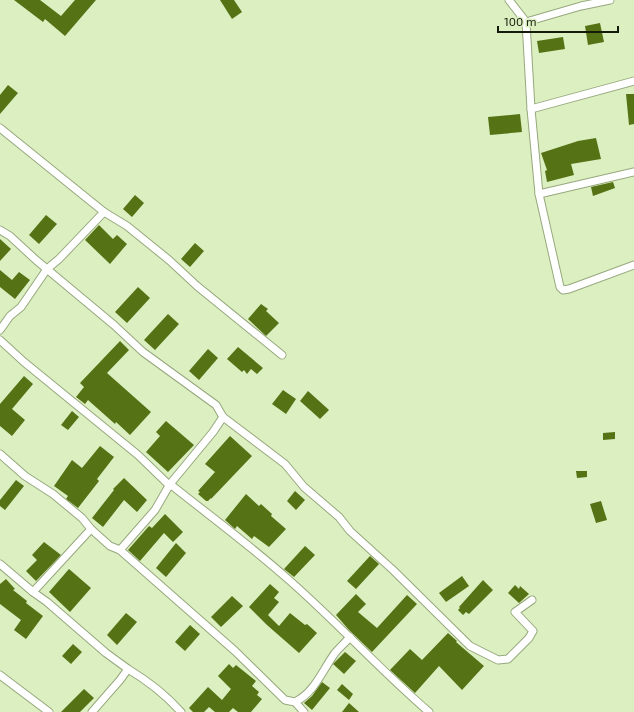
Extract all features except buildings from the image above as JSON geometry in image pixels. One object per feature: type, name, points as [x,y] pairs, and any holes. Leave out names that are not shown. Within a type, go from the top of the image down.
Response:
[{"type":"street","points":[[509,0],[526,22],[531,109],[539,194],[559,285],[561,288],[566,290],[634,265]]},
{"type":"street","points":[[526,22],[581,6],[610,0]]},
{"type":"street","points":[[531,109],[634,81]]},
{"type":"street","points":[[0,128],[104,212],[127,226],[169,260],[197,286],[282,355]]},
{"type":"street","points":[[539,194],[634,172]]},
{"type":"street","points":[[0,330],[10,316],[21,307],[47,269],[60,259],[104,212]]},
{"type":"street","points":[[0,230],[10,236],[143,352],[216,406],[223,417],[285,464],[304,487],[339,517],[350,531],[393,570],[470,646],[498,660],[508,659],[529,638],[533,631],[515,612],[532,600]]},
{"type":"street","points":[[0,340],[24,362],[138,455],[170,485],[288,579],[408,694],[429,712]]},
{"type":"street","points":[[120,550],[155,510],[170,485],[213,432],[223,417]]},
{"type":"street","points":[[0,454],[25,476],[54,494],[82,518],[91,529],[110,546],[120,550],[235,651],[285,700],[295,702],[304,712]]},
{"type":"street","points":[[33,592],[91,529]]},
{"type":"street","points":[[0,564],[106,653],[170,699],[182,712]]},
{"type":"street","points":[[295,702],[304,697],[312,688],[336,652],[350,637]]},
{"type":"street","points":[[92,712],[128,669]]},
{"type":"street","points":[[0,675],[49,712]]}]
